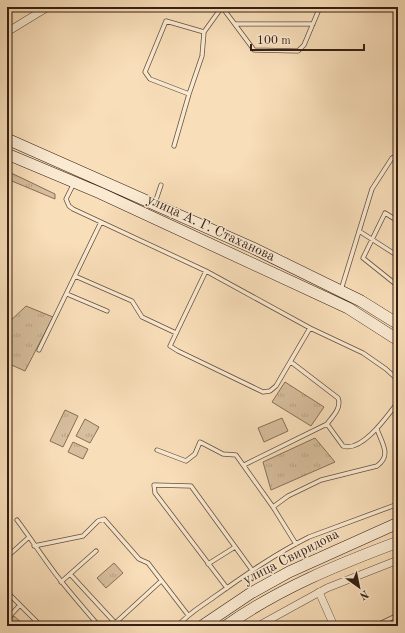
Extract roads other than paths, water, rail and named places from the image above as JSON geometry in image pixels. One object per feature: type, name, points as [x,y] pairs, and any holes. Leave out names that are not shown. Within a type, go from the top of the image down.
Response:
[{"type":"main road","name":"улица А. Г. Стаханова","points":[[7,139],[253,248],[361,301],[398,324]]},
{"type":"main road","name":"улица А. Г. Стаханова","points":[[7,154],[74,182],[348,308],[398,340]]},
{"type":"main road","name":"улица Свиридова","points":[[202,626],[251,593],[288,572],[398,523]]},
{"type":"main road","name":"улица Свиридова","points":[[226,626],[288,589],[398,542]]},
{"type":"street","points":[[7,32],[48,7]]},
{"type":"street","points":[[258,626],[319,592],[398,560]]},
{"type":"street","points":[[319,592],[334,626]]},
{"type":"lane","points":[[174,146],[188,94],[202,56],[204,32],[222,7],[254,50],[298,51],[304,45],[320,7]]},
{"type":"lane","points":[[188,94],[150,79],[145,72],[166,21],[204,32]]},
{"type":"lane","points":[[235,24],[312,24]]},
{"type":"lane","points":[[341,291],[372,189],[392,158],[398,155]]},
{"type":"lane","points":[[74,182],[66,199],[69,206],[206,271],[310,328],[363,354],[386,369],[398,380]]},
{"type":"lane","points":[[155,204],[161,185]]},
{"type":"lane","points":[[398,221],[385,213],[362,258],[398,286]]},
{"type":"lane","points":[[39,350],[101,222]]},
{"type":"lane","points":[[359,231],[398,256]]},
{"type":"lane","points":[[206,271],[170,346],[263,392],[274,389],[310,328]]},
{"type":"lane","points":[[75,276],[132,301],[142,317],[176,333]]},
{"type":"lane","points":[[67,294],[107,311]]},
{"type":"lane","points":[[244,465],[327,424],[338,409],[338,398],[291,362]]},
{"type":"lane","points":[[327,424],[343,446],[355,446],[377,429],[398,402]]},
{"type":"lane","points":[[273,507],[288,496],[321,480],[377,466],[383,461],[386,455],[377,429]]},
{"type":"lane","points":[[157,450],[186,460],[195,454],[200,442],[223,454],[236,455],[273,507],[296,544]]},
{"type":"lane","points":[[227,588],[155,493],[154,485],[192,486],[252,570]]},
{"type":"lane","points":[[178,626],[188,615],[252,570],[296,544],[309,537],[398,504]]},
{"type":"lane","points":[[34,546],[83,536],[98,521],[104,519],[140,560],[148,563],[188,615]]},
{"type":"lane","points":[[17,520],[61,582],[99,626]]},
{"type":"lane","points":[[7,557],[29,537]]},
{"type":"lane","points":[[208,564],[235,547]]},
{"type":"lane","points":[[61,582],[96,551]]},
{"type":"lane","points":[[70,574],[115,625],[161,581]]},
{"type":"lane","points":[[7,592],[41,626]]},
{"type":"lane","points":[[7,619],[20,605]]},
{"type":"lane","points":[[375,626],[398,615]]}]
